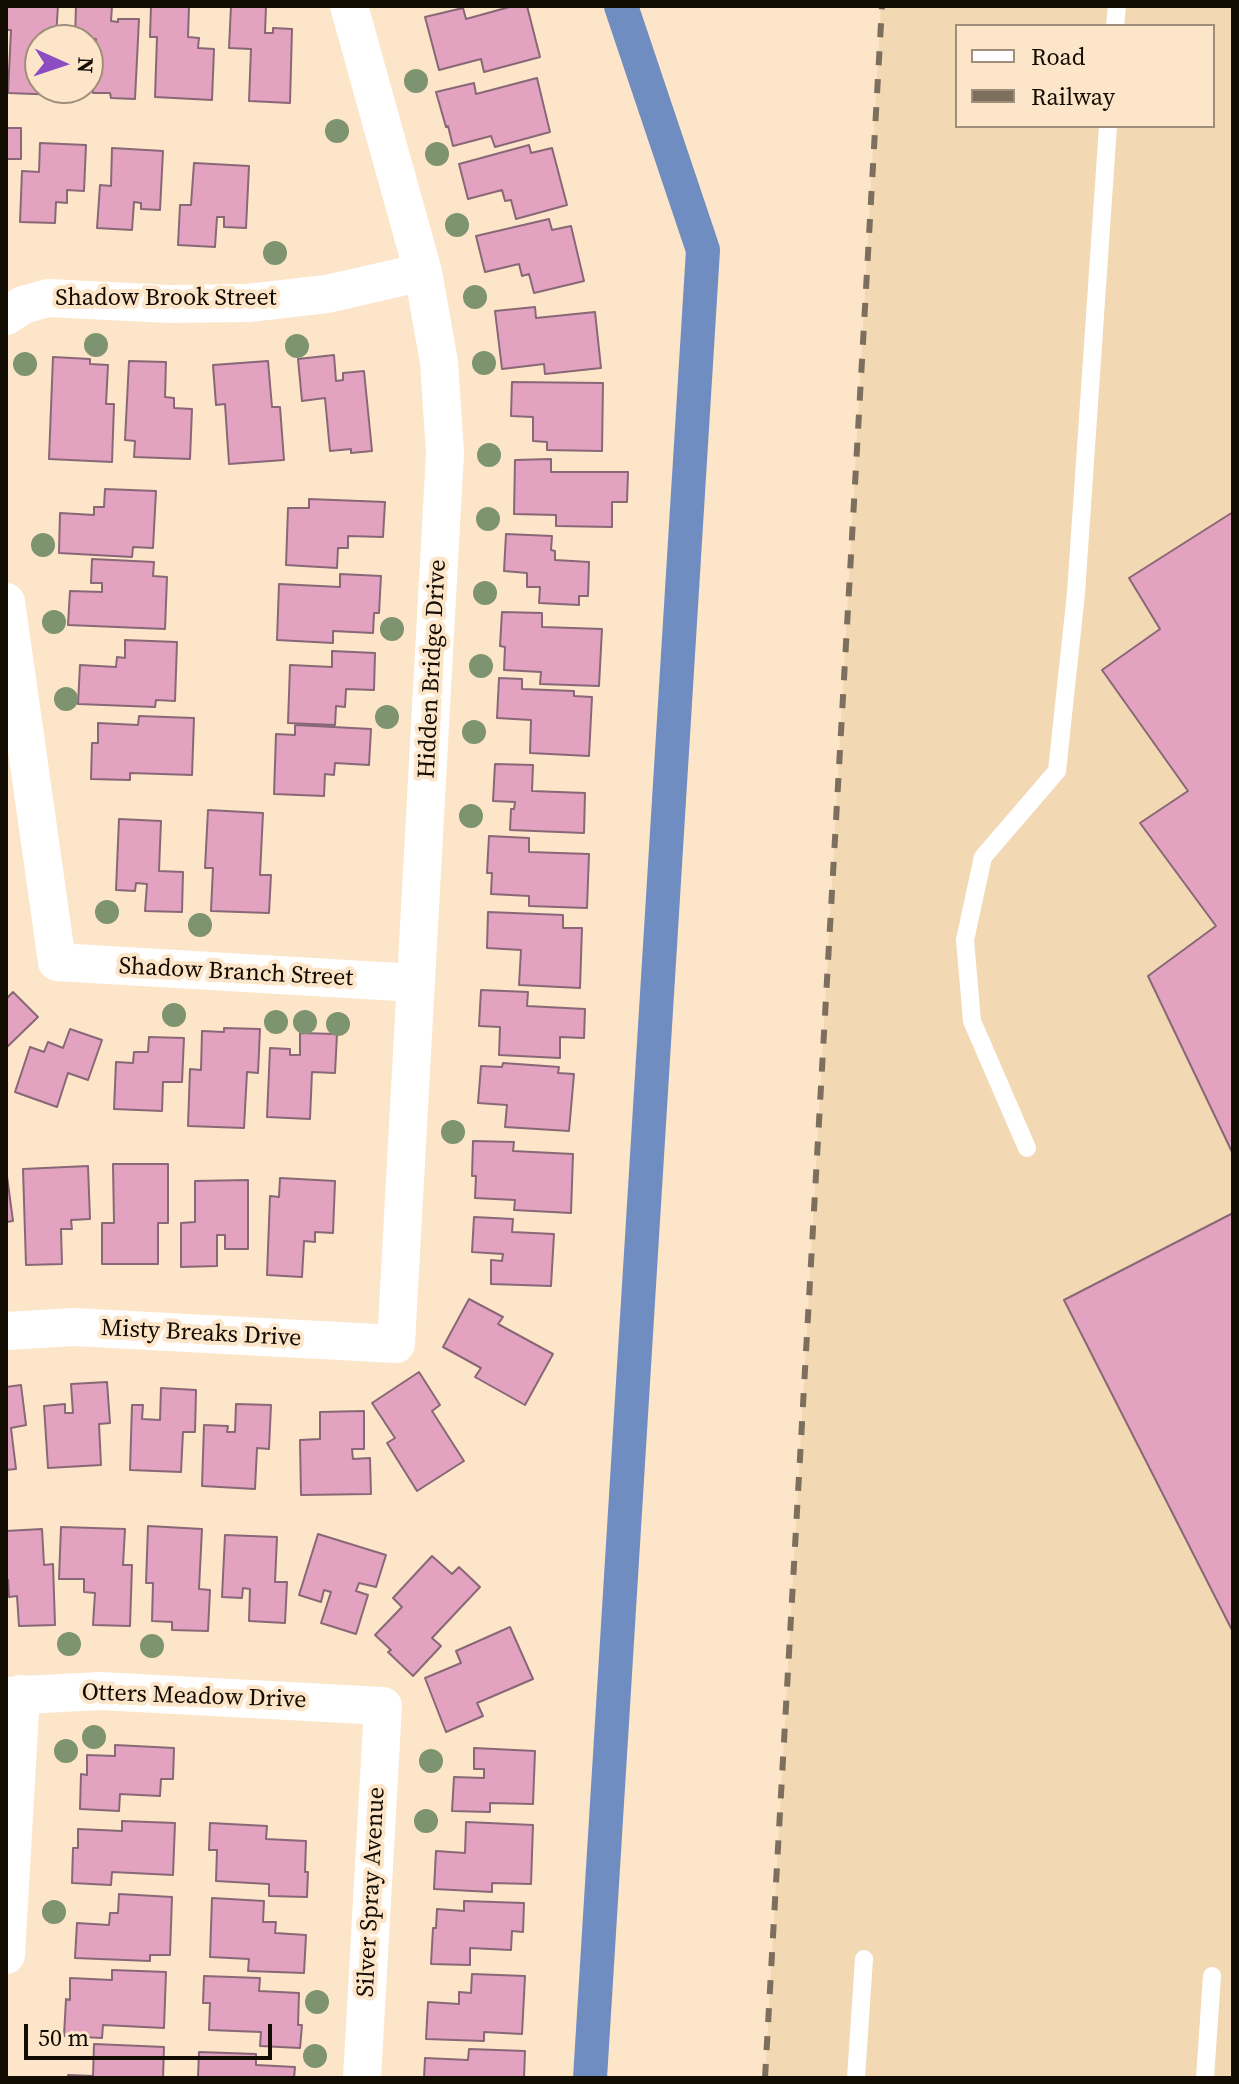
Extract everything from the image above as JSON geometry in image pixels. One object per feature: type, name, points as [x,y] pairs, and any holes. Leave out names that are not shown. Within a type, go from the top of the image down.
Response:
[{"type":"street","name":"Hidden Bridge Drive","points":[[349,6],[423,272],[439,362],[445,453],[396,1344]]},
{"type":"street","name":"Shadow Brook Street","points":[[6,316],[23,305],[48,298],[170,304],[248,303],[327,294],[423,272]]},
{"type":"street","name":"Shadow Branch Street","points":[[6,602],[57,962],[416,983]]},
{"type":"street","name":"Misty Breaks Drive","points":[[6,1331],[74,1327],[396,1344]]},
{"type":"street","name":"Otters Meadow Drive","points":[[14,1695],[100,1691],[383,1706]]},
{"type":"street","points":[[6,1955],[14,1695]]},
{"type":"street","name":"Silver Spray Avenue","points":[[362,2078],[383,1706]]},
{"type":"lane","points":[[1027,1148],[972,1021],[965,940],[983,857],[1057,771],[1076,593],[1108,128]]},
{"type":"lane","points":[[856,2078],[864,1959]]},
{"type":"lane","points":[[1205,2078],[1212,1976]]},
{"type":"shaded area","points":[[881,6],[1233,6],[1233,2078],[765,2078]]},
{"type":"building","points":[[6,6],[58,6],[57,24],[24,24],[24,94],[8,93],[11,30],[6,30]]},
{"type":"building","points":[[76,6],[112,6],[111,21],[139,19],[135,99],[111,98],[110,93],[104,93],[104,24],[75,24]]},
{"type":"building","points":[[151,6],[189,6],[188,37],[199,38],[198,48],[214,49],[212,100],[155,97],[157,37],[150,37]]},
{"type":"building","points":[[231,6],[266,6],[265,33],[273,33],[273,28],[292,29],[290,103],[249,101],[251,49],[229,48]]},
{"type":"building","points":[[513,6],[527,6],[540,57],[484,72],[481,59],[439,70],[425,17],[463,8],[466,19]]},
{"type":"building","points":[[537,78],[550,132],[495,147],[491,136],[453,146],[436,92],[474,83],[476,94]]},
{"type":"building","points":[[6,128],[21,128],[21,159],[6,159]]},
{"type":"building","points":[[40,143],[86,145],[84,191],[67,190],[67,203],[56,202],[55,223],[20,222],[22,171],[39,172]]},
{"type":"building","points":[[529,145],[531,153],[552,148],[567,205],[516,219],[511,200],[505,201],[502,190],[468,199],[459,164]]},
{"type":"building","points":[[112,148],[163,151],[160,210],[141,209],[141,203],[134,202],[132,230],[97,228],[100,185],[111,186]]},
{"type":"building","points":[[194,163],[249,166],[246,228],[224,227],[224,217],[217,217],[215,247],[178,245],[180,205],[191,205]]},
{"type":"building","points":[[549,219],[552,230],[571,226],[584,281],[534,293],[529,274],[522,276],[519,264],[485,272],[476,236]]},
{"type":"building","points":[[535,307],[536,318],[595,312],[601,368],[545,374],[544,364],[502,369],[495,311]]},
{"type":"building","points":[[334,355],[336,381],[343,380],[343,373],[364,371],[372,451],[330,451],[325,398],[302,401],[298,359]]},
{"type":"building","points":[[53,357],[90,359],[90,364],[108,365],[106,404],[114,404],[112,462],[49,459]]},
{"type":"building","points":[[129,361],[166,362],[165,397],[174,398],[174,408],[192,409],[190,459],[134,457],[135,441],[125,440]]},
{"type":"building","points":[[268,361],[272,407],[280,407],[284,460],[229,464],[225,404],[216,405],[213,365]]},
{"type":"building","points":[[512,382],[603,383],[602,451],[547,450],[547,442],[533,441],[533,417],[511,416]]},
{"type":"building","points":[[551,459],[551,472],[628,472],[627,502],[612,502],[612,527],[556,526],[556,515],[514,514],[515,460]]},
{"type":"building","points":[[105,489],[156,491],[153,548],[133,547],[132,557],[59,553],[60,513],[94,515],[94,507],[104,507]]},
{"type":"building","points":[[309,499],[385,502],[383,537],[348,536],[348,548],[338,548],[337,568],[286,565],[288,508],[309,508]]},
{"type":"building","points":[[1233,512],[1233,1154],[1148,976],[1216,926],[1140,823],[1188,791],[1102,670],[1160,629],[1129,578]]},
{"type":"building","points":[[506,534],[552,536],[551,550],[555,551],[555,560],[589,562],[588,596],[579,596],[579,605],[539,603],[540,587],[527,587],[527,573],[504,571]]},
{"type":"building","points":[[92,559],[154,562],[153,576],[167,577],[165,629],[68,625],[70,591],[102,592],[102,583],[91,583]]},
{"type":"building","points":[[340,574],[381,576],[379,613],[374,613],[373,633],[333,631],[333,643],[277,640],[279,584],[340,587]]},
{"type":"building","points":[[502,612],[542,613],[542,627],[602,629],[599,686],[540,684],[541,672],[504,670],[505,647],[500,646]]},
{"type":"building","points":[[125,640],[177,642],[175,701],[156,700],[155,707],[78,704],[80,665],[116,667],[117,657],[125,658]]},
{"type":"building","points":[[332,651],[375,653],[374,690],[346,689],[345,707],[336,706],[335,725],[288,723],[290,665],[332,667]]},
{"type":"building","points":[[499,678],[522,679],[522,689],[574,691],[574,696],[592,697],[589,756],[530,753],[531,720],[497,718]]},
{"type":"building","points":[[139,716],[194,718],[192,775],[130,773],[130,780],[91,779],[92,743],[98,743],[98,723],[138,725]]},
{"type":"building","points":[[295,725],[371,729],[369,765],[335,763],[334,775],[325,774],[324,796],[274,794],[276,734],[295,735]]},
{"type":"building","points":[[495,764],[533,765],[532,791],[585,793],[584,833],[510,830],[511,809],[514,809],[515,802],[493,801]]},
{"type":"building","points":[[208,810],[263,813],[260,875],[271,875],[269,913],[211,911],[213,868],[205,868]]},
{"type":"building","points":[[119,819],[161,821],[159,871],[183,872],[182,912],[145,911],[147,884],[136,883],[135,891],[116,890]]},
{"type":"building","points":[[489,836],[529,838],[529,852],[589,854],[587,908],[529,906],[529,896],[491,894],[492,873],[487,873]]},
{"type":"building","points":[[488,912],[563,915],[563,928],[582,928],[580,988],[519,985],[521,950],[487,948]]},
{"type":"building","points":[[481,990],[528,992],[527,1006],[585,1009],[584,1038],[560,1037],[560,1058],[499,1055],[500,1027],[479,1026]]},
{"type":"building","points":[[13,992],[38,1017],[6,1048],[6,999]]},
{"type":"building","points":[[224,1028],[260,1029],[258,1073],[247,1072],[244,1128],[188,1126],[190,1069],[201,1070],[202,1031],[224,1032]]},
{"type":"building","points":[[70,1029],[102,1040],[88,1080],[68,1073],[57,1107],[15,1092],[30,1047],[44,1052],[48,1042],[63,1048]]},
{"type":"building","points":[[300,1033],[337,1034],[335,1073],[312,1072],[310,1119],[267,1117],[270,1048],[290,1049],[290,1055],[300,1055]]},
{"type":"building","points":[[149,1037],[184,1038],[182,1082],[163,1082],[162,1111],[114,1109],[116,1062],[133,1063],[134,1052],[148,1052]]},
{"type":"building","points":[[503,1063],[559,1067],[558,1073],[574,1074],[569,1131],[505,1127],[507,1105],[478,1103],[481,1066],[502,1067]]},
{"type":"building","points":[[473,1141],[514,1142],[513,1151],[573,1154],[571,1213],[514,1210],[515,1200],[475,1198]]},
{"type":"building","points":[[113,1164],[168,1164],[168,1223],[158,1223],[158,1264],[102,1264],[102,1223],[114,1223]]},
{"type":"building","points":[[88,1166],[90,1219],[71,1220],[72,1229],[61,1229],[62,1264],[26,1265],[23,1169]]},
{"type":"building","points":[[6,1169],[13,1221],[6,1222]]},
{"type":"building","points":[[280,1178],[335,1181],[333,1233],[315,1232],[315,1242],[304,1241],[302,1277],[267,1275],[270,1196],[279,1197]]},
{"type":"building","points":[[248,1180],[248,1249],[225,1249],[225,1235],[217,1235],[217,1266],[181,1267],[181,1223],[195,1222],[195,1181]]},
{"type":"building","points":[[1233,1213],[1233,1632],[1064,1300]]},
{"type":"building","points":[[474,1217],[513,1219],[512,1232],[554,1234],[551,1286],[491,1284],[491,1260],[502,1261],[503,1254],[472,1252]]},
{"type":"building","points":[[469,1299],[503,1317],[498,1324],[553,1354],[525,1405],[475,1377],[481,1368],[443,1347]]},
{"type":"building","points":[[419,1372],[440,1405],[432,1411],[464,1461],[417,1491],[387,1443],[395,1438],[372,1403]]},
{"type":"building","points":[[107,1382],[110,1423],[99,1424],[101,1465],[48,1468],[44,1406],[65,1404],[65,1413],[73,1413],[71,1384]]},
{"type":"building","points":[[21,1385],[26,1425],[11,1428],[16,1469],[6,1470],[6,1387]]},
{"type":"building","points":[[161,1388],[196,1390],[195,1432],[183,1432],[181,1472],[130,1470],[132,1405],[143,1405],[142,1419],[160,1420]]},
{"type":"building","points":[[236,1404],[271,1405],[269,1449],[257,1448],[255,1489],[202,1486],[204,1425],[228,1426],[227,1432],[235,1432]]},
{"type":"building","points":[[364,1411],[364,1449],[352,1449],[353,1459],[370,1458],[371,1494],[301,1495],[300,1440],[320,1439],[320,1412]]},
{"type":"building","points":[[148,1526],[202,1529],[199,1589],[210,1590],[208,1631],[172,1630],[172,1622],[152,1621],[153,1583],[146,1583]]},
{"type":"building","points":[[61,1527],[125,1529],[123,1565],[132,1565],[130,1626],[93,1625],[95,1593],[84,1592],[84,1579],[59,1579]]},
{"type":"building","points":[[42,1529],[44,1565],[53,1564],[55,1625],[19,1626],[17,1596],[9,1597],[6,1580],[6,1531]]},
{"type":"building","points":[[318,1534],[386,1555],[376,1587],[359,1583],[356,1591],[368,1595],[356,1634],[321,1623],[331,1592],[324,1590],[321,1602],[299,1595]]},
{"type":"building","points":[[225,1535],[277,1537],[275,1582],[287,1582],[285,1623],[249,1621],[250,1589],[243,1588],[242,1598],[222,1597]]},
{"type":"building","points":[[432,1556],[452,1574],[459,1567],[480,1587],[432,1638],[441,1646],[413,1676],[375,1635],[402,1607],[393,1598]]},
{"type":"building","points":[[510,1627],[533,1679],[477,1703],[483,1716],[446,1732],[425,1678],[461,1663],[456,1651]]},
{"type":"building","points":[[115,1745],[174,1748],[173,1779],[161,1779],[160,1796],[120,1794],[119,1811],[80,1809],[81,1774],[87,1775],[87,1755],[115,1756]]},
{"type":"building","points":[[474,1748],[535,1751],[533,1804],[490,1803],[490,1812],[452,1811],[454,1777],[484,1778],[484,1769],[474,1769]]},
{"type":"building","points":[[122,1821],[175,1823],[173,1875],[112,1872],[111,1885],[72,1883],[73,1848],[78,1848],[78,1829],[122,1831]]},
{"type":"building","points":[[466,1822],[533,1825],[531,1884],[492,1883],[492,1892],[434,1889],[436,1851],[465,1853]]},
{"type":"building","points":[[210,1823],[267,1826],[266,1839],[306,1841],[307,1897],[269,1896],[269,1884],[216,1881],[217,1850],[209,1850]]},
{"type":"building","points":[[119,1894],[172,1897],[170,1955],[150,1955],[150,1961],[75,1958],[77,1923],[109,1925],[110,1913],[118,1913]]},
{"type":"building","points":[[212,1898],[264,1901],[263,1922],[276,1922],[275,1933],[306,1935],[304,1973],[248,1971],[249,1959],[210,1957]]},
{"type":"building","points":[[464,1901],[524,1903],[523,1932],[512,1931],[511,1950],[470,1948],[470,1965],[431,1964],[437,1909],[464,1911]]},
{"type":"building","points":[[112,1970],[166,1972],[164,2028],[103,2025],[102,2038],[64,2036],[70,1978],[112,1980]]},
{"type":"building","points":[[472,1974],[525,1976],[522,2034],[484,2032],[484,2041],[426,2039],[428,2002],[459,2004],[459,1992],[471,1993]]},
{"type":"building","points":[[204,1976],[260,1978],[259,1991],[299,1993],[298,2025],[302,2025],[300,2048],[260,2046],[261,2032],[209,2030],[210,2003],[203,2003]]},
{"type":"building","points":[[94,2044],[164,2047],[163,2078],[68,2078],[68,2075],[93,2076]]},
{"type":"building","points":[[469,2049],[525,2051],[524,2078],[424,2078],[425,2058],[468,2060]]},
{"type":"building","points":[[199,2052],[256,2054],[256,2065],[295,2067],[294,2078],[198,2077]]},
{"type":"waterway","points":[[590,2078],[703,250],[621,6]]},
{"type":"railway","points":[[765,2078],[882,6]]}]
